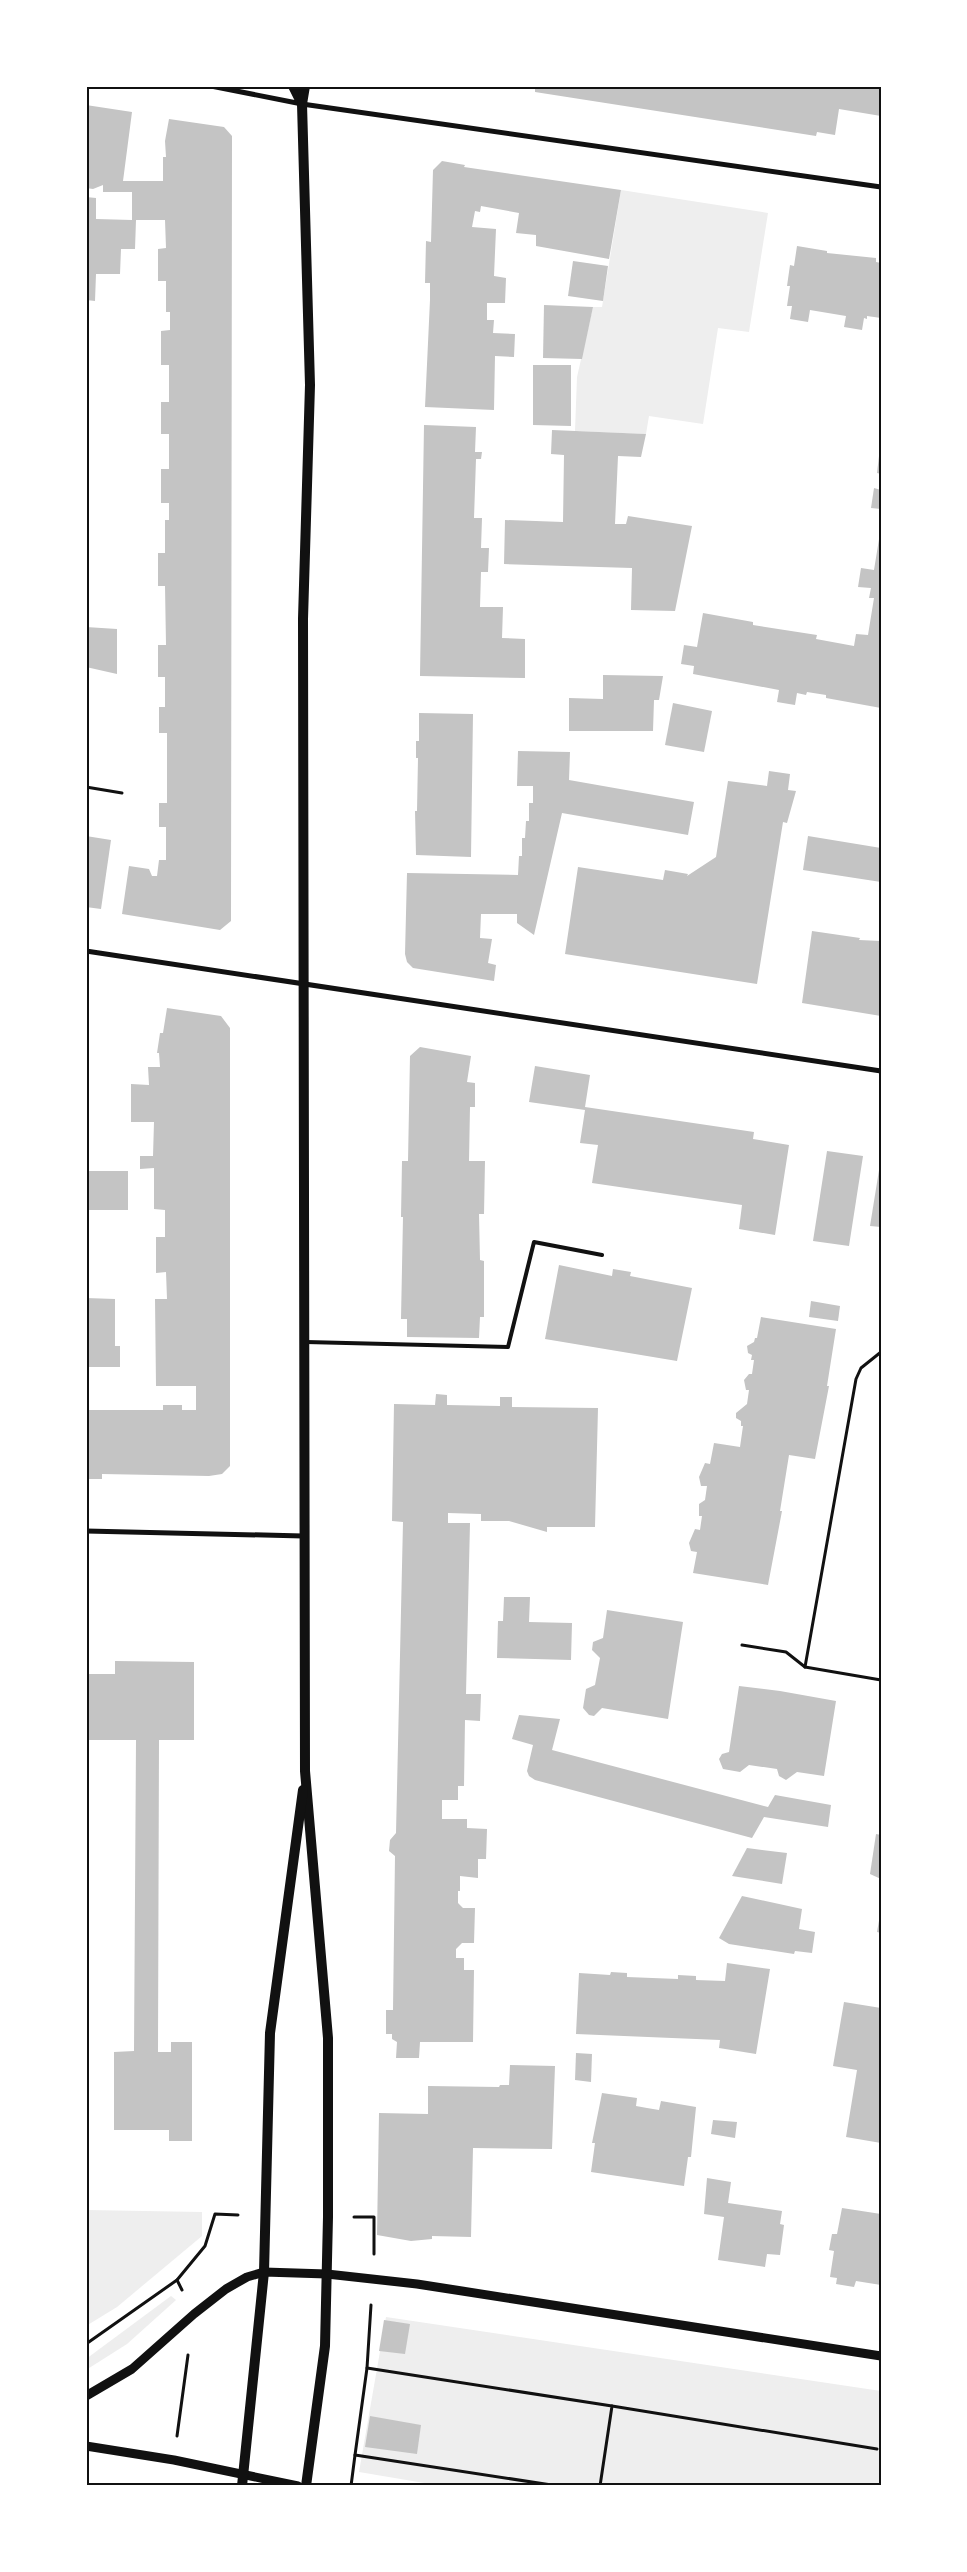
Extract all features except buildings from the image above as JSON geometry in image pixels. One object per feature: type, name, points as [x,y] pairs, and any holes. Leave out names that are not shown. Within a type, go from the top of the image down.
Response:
[{"type":"main road","points":[[294,86],[302,104]]},
{"type":"main road","points":[[305,86],[302,104],[310,386],[303,619],[303,1536],[305,1771],[328,2038],[325,2346],[306,2486]]},
{"type":"main road","points":[[242,2486],[264,2272],[270,2033],[305,1771]]},
{"type":"street","points":[[211,86],[302,104],[881,186]]},
{"type":"street","points":[[86,951],[881,1071]]},
{"type":"street","points":[[86,1532],[303,1536]]},
{"type":"street","points":[[86,2396],[132,2369],[194,2314],[226,2289],[247,2276],[264,2272],[373,2278],[881,2356]]},
{"type":"street","points":[[86,2446],[244,2474],[298,2486]]},
{"type":"lane","points":[[303,1342],[508,1347],[534,1242],[602,1255]]},
{"type":"path","points":[[86,787],[122,793]]},
{"type":"path","points":[[805,1667],[856,1379],[861,1368],[881,1352]]},
{"type":"path","points":[[742,1645],[786,1652],[805,1667],[881,1680]]},
{"type":"path","points":[[351,2486],[367,2368],[373,2278]]},
{"type":"path","points":[[86,2344],[177,2280]]},
{"type":"path","points":[[367,2368],[877,2449]]},
{"type":"path","points":[[600,2486],[612,2406]]},
{"type":"path","points":[[355,2455],[558,2486]]},
{"type":"shaded area","points":[[621,190],[768,213],[749,332],[718,328],[703,424],[649,416],[646,434],[575,431],[577,377],[593,307],[602,307]]},
{"type":"shaded area","points":[[86,2210],[202,2212],[202,2236],[117,2307],[86,2326]]},
{"type":"shaded area","points":[[171,2296],[176,2300],[127,2344],[86,2370],[86,2359]]},
{"type":"shaded area","points":[[386,2317],[881,2391],[881,2486],[442,2486],[359,2472]]}]
